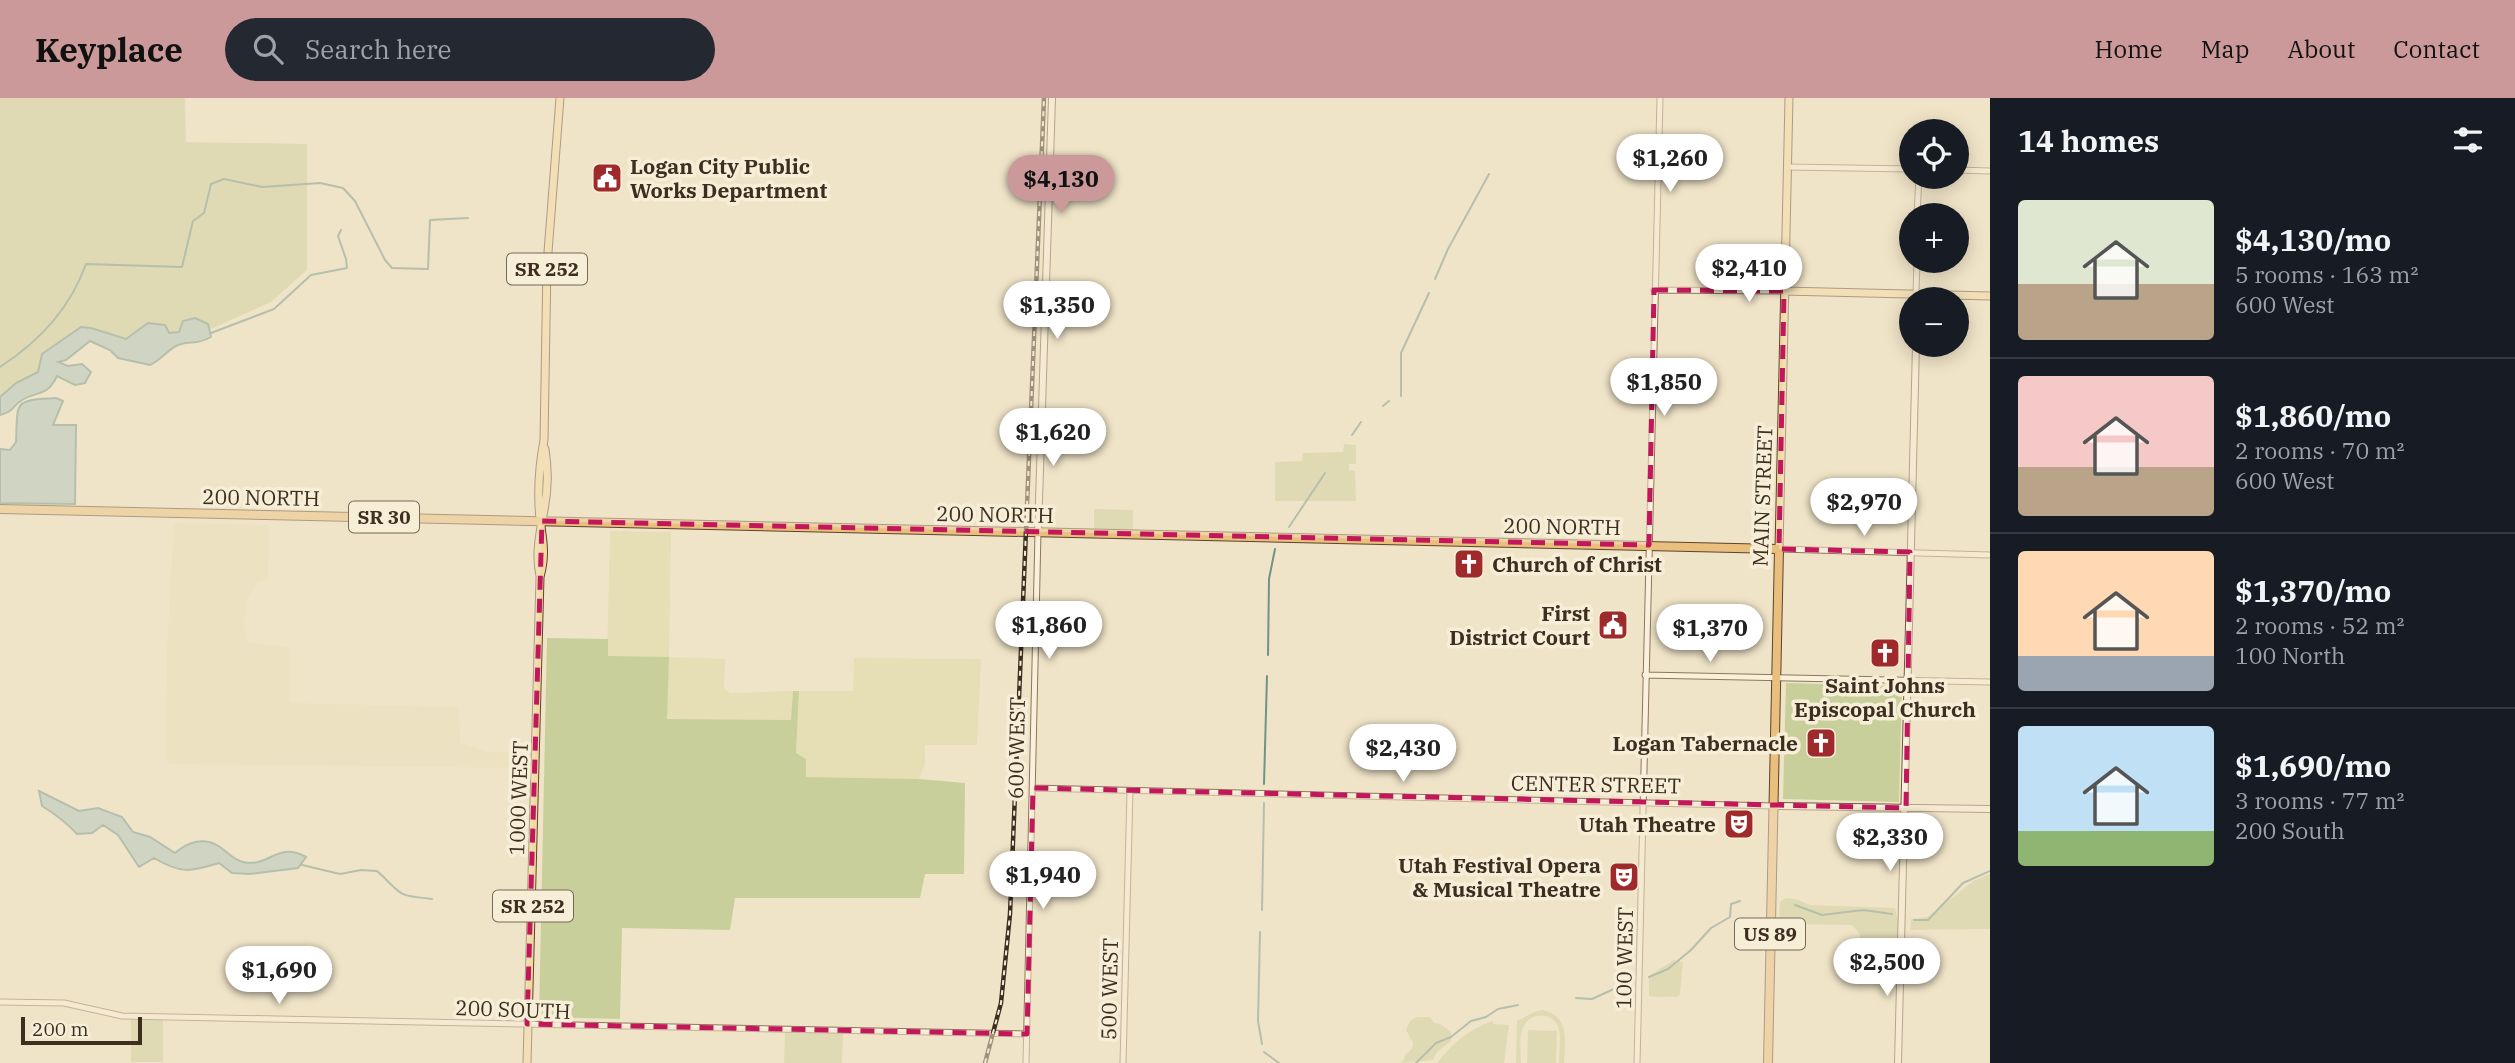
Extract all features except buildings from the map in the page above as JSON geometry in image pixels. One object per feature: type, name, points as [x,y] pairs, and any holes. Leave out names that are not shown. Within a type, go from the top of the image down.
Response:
[{"type":"highway","name":"200 NORTH","points":[[0,509],[1779,549]]},
{"type":"highway","name":"MAIN STREET","points":[[1768,1063],[1779,549]]},
{"type":"main road","name":"1000 WEST","points":[[527,1063],[540,576],[537,564],[538,536],[542,521],[539,507],[540,464],[544,440],[547,265],[560,98]]},
{"type":"main road","name":"600 WEST","points":[[1038,532],[1052,98]]},
{"type":"main road","name":"MAIN STREET","points":[[1779,549],[1789,98]]},
{"type":"main road","points":[[1784,291],[1899,296]]},
{"type":"main road","points":[[1969,296],[1990,296]]},
{"type":"main road","points":[[1898,1063],[1916,357]]},
{"type":"main road","name":"CENTER STREET","points":[[1773,806],[1990,809]]},
{"type":"street","name":"100 WEST","points":[[1637,1063],[1660,98]]},
{"type":"street","points":[[1788,166],[1899,169]]},
{"type":"street","points":[[1969,170],[1990,171]]},
{"type":"street","points":[[1654,290],[1784,291]]},
{"type":"street","name":"600 WEST","points":[[1026,1063],[1038,532]]},
{"type":"street","name":"200 NORTH","points":[[1779,549],[1990,555]]},
{"type":"street","points":[[1645,675],[1990,682]]},
{"type":"street","name":"CENTER STREET","points":[[1033,788],[1773,806]]},
{"type":"street","name":"500 WEST","points":[[1124,1063],[1130,791]]},
{"type":"street","name":"200 SOUTH","points":[[0,1002],[64,1003],[122,1016],[1027,1034]]},
{"type":"highlighted area","points":[[1654,290],[1784,291],[1779,549],[1910,552],[1906,808],[1033,788],[1027,1034],[527,1024],[542,521],[1649,545]]},
{"type":"shaded area","points":[[177,523],[269,525],[268,578],[256,583],[248,599],[243,623],[248,643],[290,647],[290,703],[459,707],[460,743],[488,752],[523,752],[522,768],[170,764],[165,758],[167,648],[174,526]]},
{"type":"shaded area","points":[[610,531],[671,532],[669,657],[725,659],[724,688],[730,693],[793,691],[792,720],[667,719],[607,656]]},
{"type":"shaded area","points":[[854,658],[981,659],[977,745],[925,745],[925,764],[919,779],[806,777],[796,753],[799,691],[853,691]]},
{"type":"green space","points":[[0,98],[185,98],[186,142],[307,144],[307,270],[271,302],[209,330],[208,324],[168,333],[165,325],[136,331],[126,339],[91,328],[81,328],[42,354],[38,372],[16,383],[0,397]]},
{"type":"green space","points":[[1344,444],[1356,445],[1356,464],[1349,464],[1349,470],[1355,471],[1356,501],[1275,501],[1275,462],[1302,461],[1303,453],[1343,452]]},
{"type":"green space","points":[[1094,509],[1133,510],[1133,529],[1094,529]]},
{"type":"green space","points":[[547,638],[608,639],[608,656],[669,657],[667,719],[791,720],[793,691],[799,691],[796,753],[806,759],[806,777],[919,779],[965,783],[964,874],[925,874],[920,898],[735,898],[730,930],[622,928],[620,1019],[539,1017]]},
{"type":"green space","points":[[1786,683],[1902,686],[1899,802],[1783,799]]},
{"type":"green space","points":[[1990,874],[1990,929],[1910,930],[1911,919],[1928,917],[1973,881]]},
{"type":"green space","points":[[1786,898],[1810,905],[1895,908],[1898,950],[1860,946],[1860,934],[1852,925],[1782,924],[1779,921],[1780,902]]},
{"type":"green space","points":[[1674,960],[1683,962],[1680,994],[1676,997],[1649,996],[1649,976]]},
{"type":"green space","points":[[1543,1010],[1552,1013],[1562,1024],[1565,1038],[1564,1063],[1559,1063],[1560,1038],[1557,1024],[1549,1017],[1538,1016],[1529,1020],[1523,1028],[1520,1043],[1521,1063],[1516,1063],[1517,1020]]},
{"type":"green space","points":[[1416,1017],[1430,1017],[1434,1023],[1451,1032],[1451,1041],[1437,1052],[1433,1060],[1400,1063],[1412,1049],[1413,1043],[1406,1030],[1410,1021]]},
{"type":"green space","points":[[131,1020],[163,1020],[163,1062],[131,1062]]},
{"type":"green space","points":[[1493,1021],[1493,1024],[1509,1025],[1504,1063],[1437,1063],[1462,1038]]},
{"type":"green space","points":[[1528,1030],[1557,1031],[1556,1063],[1527,1063]]},
{"type":"green space","points":[[785,1032],[843,1034],[842,1063],[784,1063]]},
{"type":"water","points":[[195,318],[208,324],[211,337],[178,345],[150,365],[118,358],[110,350],[90,341],[66,360],[58,362],[68,366],[82,364],[91,372],[85,383],[75,385],[57,376],[46,390],[22,400],[0,415],[0,397],[16,383],[38,372],[42,354],[81,327],[126,339],[148,323],[165,325],[169,333],[179,332],[183,321]]},
{"type":"water","points":[[56,398],[63,401],[53,425],[76,425],[75,504],[0,503],[0,449],[10,450],[16,442],[20,406],[31,400]]},
{"type":"water","points":[[39,791],[79,811],[98,808],[122,817],[133,832],[150,837],[175,853],[191,843],[203,841],[220,847],[243,862],[260,862],[288,852],[306,857],[298,868],[249,874],[232,873],[219,863],[193,870],[179,869],[154,858],[139,867],[118,835],[103,825],[92,833],[77,834],[42,806]]},
{"type":"waterway","points":[[1435,279],[1448,249],[1489,174]]},
{"type":"waterway","points":[[0,367],[52,323],[71,295],[86,264],[182,267],[193,221],[204,213],[211,184],[224,179],[262,187],[320,183],[343,188],[355,201],[385,260],[392,268],[428,269],[430,220],[468,218]]},
{"type":"waterway","points":[[211,333],[274,309],[311,275],[347,268],[338,236],[341,230]]},
{"type":"waterway","points":[[1401,396],[1401,353],[1429,293]]},
{"type":"waterway","points":[[1383,406],[1389,401]]},
{"type":"waterway","points":[[1352,435],[1361,422]]},
{"type":"waterway","points":[[1289,527],[1325,473]]},
{"type":"waterway","points":[[1268,655],[1269,579],[1275,549]]},
{"type":"waterway","points":[[1264,784],[1267,676]]},
{"type":"waterway","points":[[1262,910],[1264,803]]},
{"type":"waterway","points":[[302,865],[340,874],[361,870],[377,871],[405,895],[432,899]]},
{"type":"waterway","points":[[1914,920],[1928,920],[1963,883],[1990,871]]},
{"type":"waterway","points":[[1649,977],[1668,969],[1691,950],[1711,928],[1730,917],[1731,904],[1740,901]]},
{"type":"waterway","points":[[1795,905],[1822,915],[1863,910],[1892,914]]},
{"type":"waterway","points":[[1260,932],[1258,1021],[1262,1044]]},
{"type":"waterway","points":[[1576,998],[1592,999],[1616,988]]},
{"type":"waterway","points":[[1416,1063],[1436,1043],[1451,1037],[1471,1021],[1486,1017],[1498,1009],[1518,1005]]},
{"type":"waterway","points":[[1264,1052],[1279,1063]]},
{"type":"railway","points":[[985,1063],[1001,1003],[1010,914],[1044,98]]},
{"type":"place","name":"Logan City Public Works Department","points":[[607,178]]},
{"type":"place","name":"Church of Christ","points":[[1469,564]]},
{"type":"place","name":"First District Court","points":[[1613,625]]},
{"type":"place","name":"Saint Johns Episcopal Church","points":[[1885,653]]},
{"type":"place","name":"Logan Tabernacle","points":[[1821,743]]},
{"type":"place","name":"Utah Theatre","points":[[1739,824]]},
{"type":"place","name":"Utah Festival Opera & Musical Theatre","points":[[1624,877]]}]
